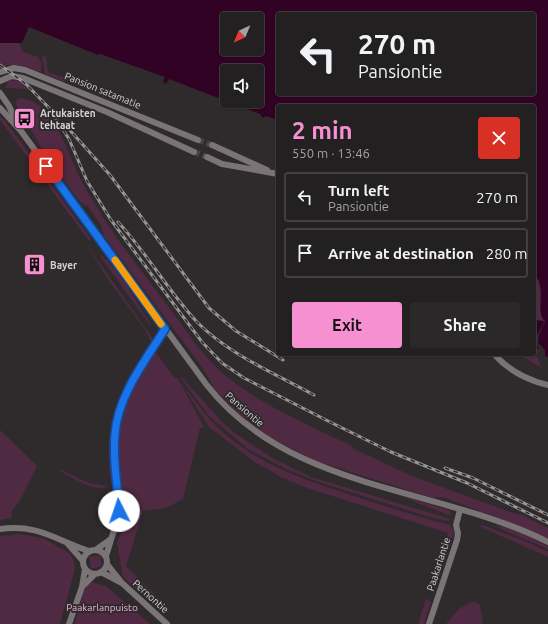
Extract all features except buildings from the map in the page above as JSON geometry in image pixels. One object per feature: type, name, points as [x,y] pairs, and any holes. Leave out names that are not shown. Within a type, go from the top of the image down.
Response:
[{"type":"street","name":"Pansion satamatie","points":[[0,72],[14,68],[25,70],[198,140]]},
{"type":"street","name":"Pansion satamatie","points":[[0,81],[12,76],[23,78],[107,112],[194,152]]},
{"type":"street","name":"Pansiontie","points":[[0,93],[9,106],[21,131]]},
{"type":"street","name":"Pansiontie","points":[[0,108],[21,131],[165,329],[222,404],[242,422],[269,441],[297,456],[330,470],[508,525],[548,542]]},
{"type":"street","points":[[212,145],[276,173]]},
{"type":"street","points":[[207,157],[222,164],[276,174]]},
{"type":"street","points":[[82,587],[107,564],[106,556],[116,528],[119,511],[114,449],[117,417],[128,390],[165,329]]},
{"type":"street","points":[[496,356],[521,375],[548,385]]},
{"type":"street","name":"Paakarlantie","points":[[429,624],[457,540],[458,533],[456,525],[460,510]]},
{"type":"street","points":[[0,529],[32,529],[46,533],[68,544],[89,551],[97,549],[111,539]]},
{"type":"street","points":[[68,544],[83,561],[86,568],[82,587],[70,624]]},
{"type":"street","points":[[97,549],[106,556]]},
{"type":"street","points":[[83,561],[89,551]]},
{"type":"street","name":"Pernontie","points":[[107,564],[122,583],[167,624]]},
{"type":"street","points":[[86,568],[98,573]]},
{"type":"street","name":"Pernontie","points":[[98,573],[122,583]]},
{"type":"green space","points":[[0,43],[19,43],[23,52],[38,57],[41,63],[41,72],[19,65],[3,65],[0,63]]},
{"type":"green space","points":[[46,56],[48,72],[76,82],[79,81],[76,83],[65,79],[64,82],[45,74],[42,57]]},
{"type":"green space","points":[[9,80],[20,81],[29,89],[5,88]]},
{"type":"green space","points":[[18,98],[30,100],[50,117],[65,143],[84,186],[111,229],[130,257],[194,342],[220,371],[250,394],[283,413],[352,446],[352,448],[412,476],[518,515],[520,514],[548,528],[548,539],[514,524],[443,497],[433,498],[316,461],[262,433],[241,416],[216,391],[200,364],[104,236],[101,225],[87,205],[85,206],[78,199],[43,151],[31,130],[32,129],[15,103]]},
{"type":"green space","points":[[0,116],[6,122],[91,239],[89,241],[0,120]]},
{"type":"green space","points":[[87,245],[153,339],[152,343],[144,328],[109,281]]},
{"type":"green space","points":[[101,255],[109,262],[122,279],[151,324],[150,325],[100,256]]},
{"type":"green space","points":[[536,259],[548,291],[545,321],[536,320]]},
{"type":"green space","points":[[150,345],[149,350],[126,389],[117,409],[111,443],[113,480],[111,483],[109,451],[115,410],[127,383]]},
{"type":"green space","points":[[536,348],[539,350],[536,355]]},
{"type":"green space","points":[[155,351],[174,377],[178,379],[204,427],[200,428],[183,499],[166,508],[143,511],[126,566],[164,604],[159,610],[123,577],[117,543],[124,525],[122,524],[117,458],[120,419],[122,410],[130,392]]},
{"type":"green space","points":[[536,355],[542,368],[521,356]]},
{"type":"green space","points":[[180,377],[182,377],[222,422],[236,434],[274,459],[311,477],[450,519],[449,521],[429,517],[316,481],[286,469],[248,449],[209,416]]},
{"type":"green space","points":[[181,383],[218,428],[255,456],[272,465],[326,487],[406,513],[450,525],[454,532],[434,592],[429,591],[448,533],[304,487],[281,477],[255,462],[209,427]]},
{"type":"green space","points":[[0,430],[37,466],[19,502],[12,510],[11,518],[0,520]]},
{"type":"green space","points":[[61,470],[89,483],[108,486],[96,488],[84,484],[60,471]]},
{"type":"green space","points":[[395,494],[449,510],[451,516]]},
{"type":"green space","points":[[483,525],[548,552],[548,557],[479,526]]},
{"type":"green space","points":[[494,526],[508,528],[521,533],[548,546],[548,549]]},
{"type":"green space","points":[[19,534],[43,538],[69,553],[73,559],[75,569],[60,624],[0,624],[0,536]]},
{"type":"green space","points":[[100,555],[102,566],[91,569],[89,557]]},
{"type":"green space","name":"Paakarlanpuisto","points":[[90,582],[106,586],[150,624],[75,624],[83,592]]},
{"type":"green space","points":[[426,598],[431,602],[424,624],[418,624]]},
{"type":"green space","points":[[475,601],[480,605],[483,624],[446,624],[460,608]]},
{"type":"shaded area","points":[[0,0],[548,0],[548,357],[545,356],[545,350],[538,343],[539,335],[545,321],[542,317],[540,286],[536,277],[536,104],[276,104],[276,119],[266,116],[263,118],[260,114],[244,108],[264,108],[264,64],[220,64],[220,99],[169,79],[166,84],[163,82],[165,77],[100,54],[98,55],[29,27],[22,43],[0,43]]},
{"type":"shaded area","points":[[536,320],[544,321],[542,326],[536,337]]},
{"type":"shaded area","points":[[536,340],[537,344],[539,350],[536,348]]},
{"type":"tunnel","points":[[198,140],[212,145]]},
{"type":"tunnel","points":[[194,152],[207,157]]},
{"type":"railway","points":[[0,65],[26,84],[52,111]]},
{"type":"railway","points":[[49,108],[69,139],[87,181],[111,220],[202,342],[222,363],[244,378],[391,452],[467,483],[548,523]]},
{"type":"railway","points":[[67,127],[110,175],[209,308],[236,331],[276,356]]},
{"type":"railway","points":[[118,222],[129,234],[186,310],[209,333],[223,344],[253,363],[314,395]]},
{"type":"railway","points":[[277,356],[283,360]]},
{"type":"railway","points":[[445,468],[473,478],[548,515]]},
{"type":"slow traffic","points":[[115,260],[161,324]]},
{"type":"place","name":"Artukaisten tehtaat","points":[[24,119]]},
{"type":"place","name":"Bayer","points":[[34,265]]},
{"type":"route","points":[[46,166],[165,329],[128,390],[117,417],[114,435],[114,449],[119,511]]}]
